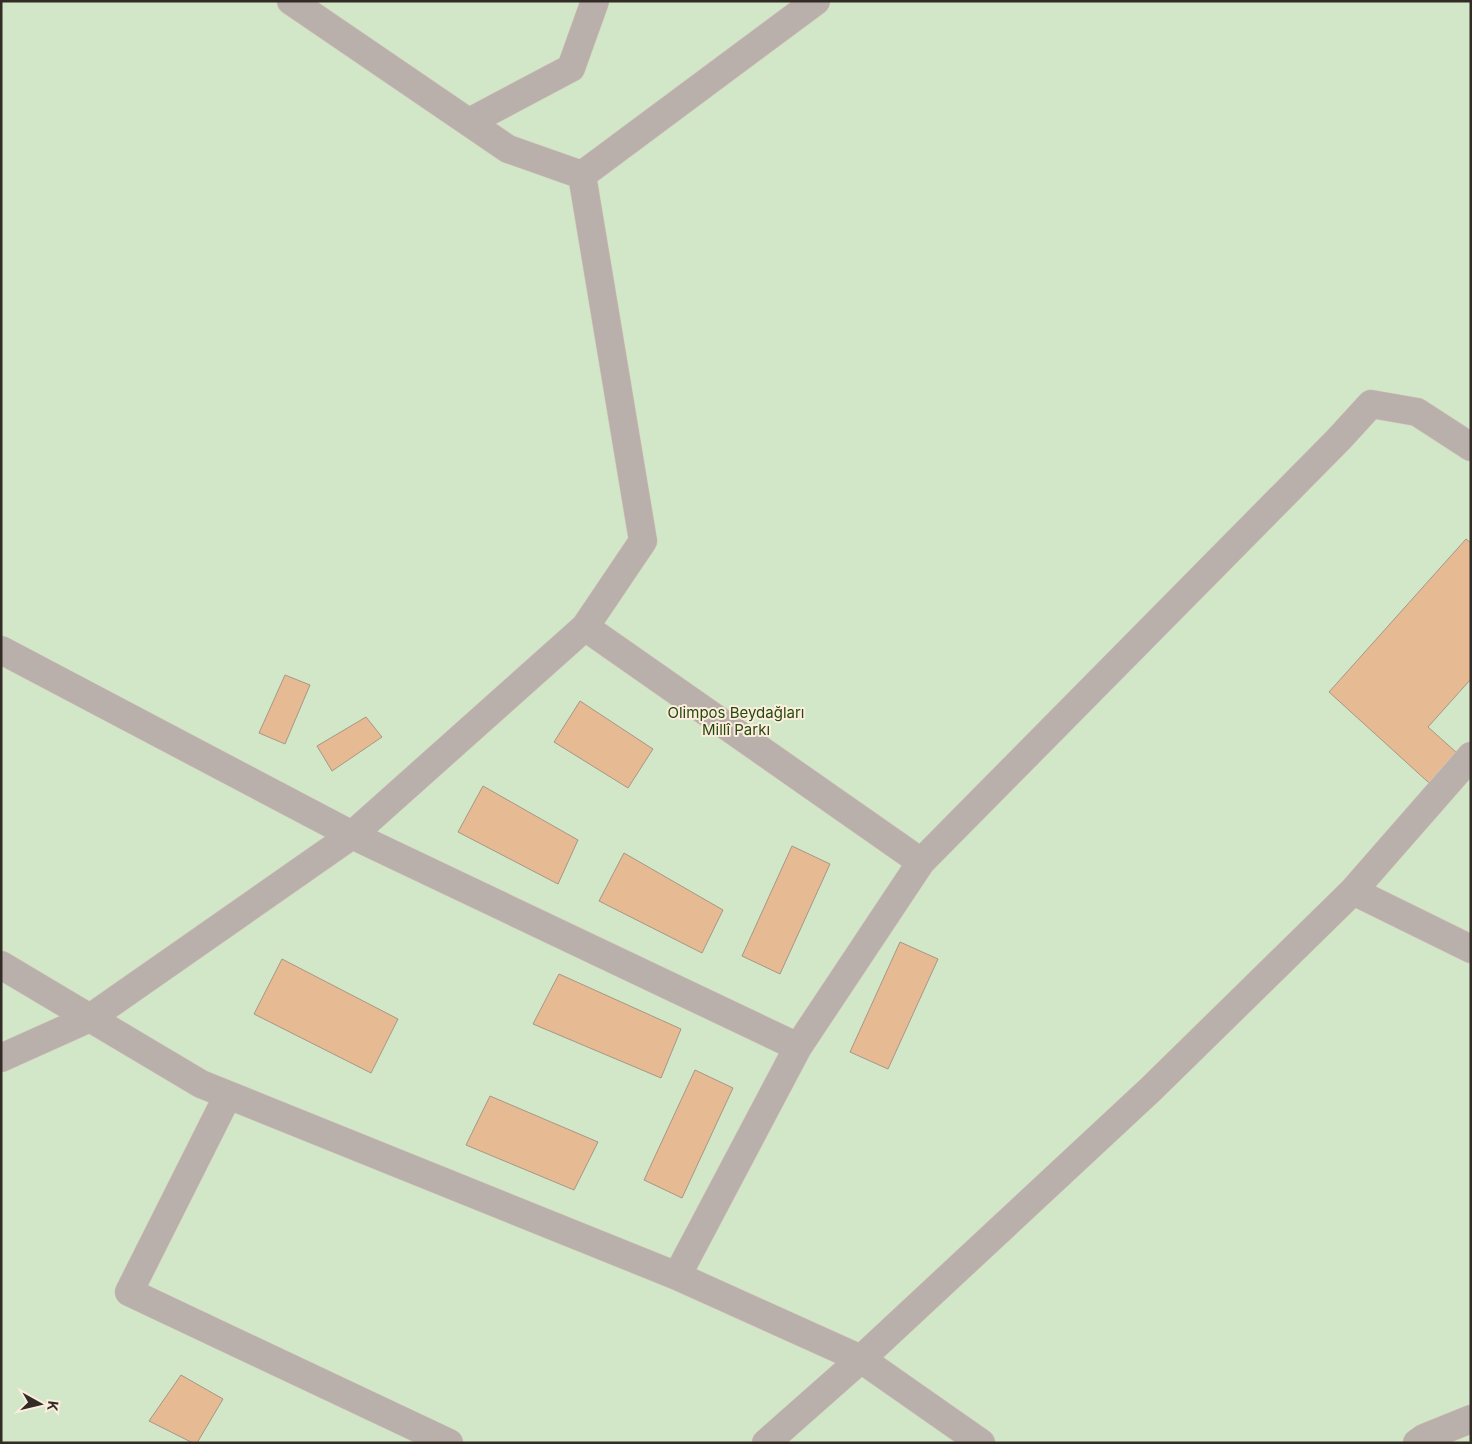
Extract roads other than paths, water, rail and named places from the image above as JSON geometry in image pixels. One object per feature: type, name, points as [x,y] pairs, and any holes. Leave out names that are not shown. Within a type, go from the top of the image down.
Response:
[{"type":"street","points":[[291,1],[508,149],[582,175]]},
{"type":"street","points":[[469,122],[571,68],[595,1]]},
{"type":"street","points":[[582,175],[816,1]]},
{"type":"street","points":[[1,1058],[90,1018],[352,835],[584,627],[644,541],[582,175]]},
{"type":"street","points":[[677,1276],[798,1047],[921,862],[1331,447],[1370,404],[1417,412],[1471,447]]},
{"type":"street","points":[[584,627],[921,862]]},
{"type":"street","points":[[1,650],[352,835],[798,1047]]},
{"type":"street","points":[[766,1443],[861,1359],[1151,1089],[1353,891],[1471,756]]},
{"type":"street","points":[[1353,891],[1471,949]]},
{"type":"street","points":[[1,965],[200,1084],[677,1276],[861,1359],[981,1443]]},
{"type":"street","points":[[228,1095],[129,1292],[449,1443]]},
{"type":"street","points":[[1417,1443],[1424,1438],[1471,1419]]},
{"type":"park label","name":"Olimpos Beydağları Millî Parkı","points":[[736,722]]}]
